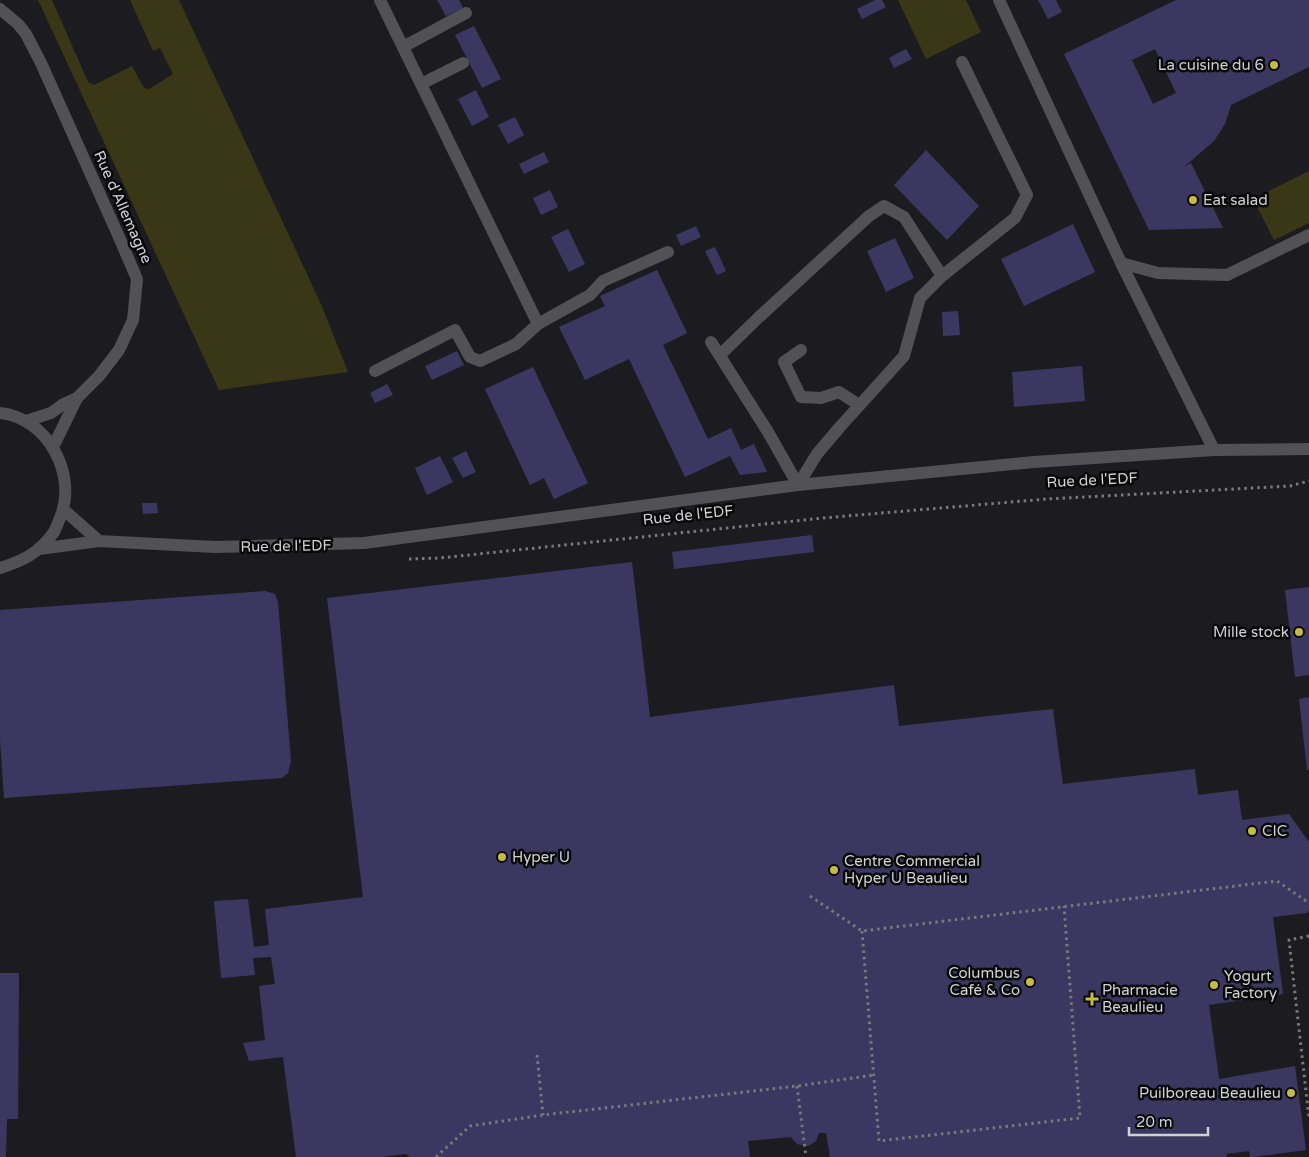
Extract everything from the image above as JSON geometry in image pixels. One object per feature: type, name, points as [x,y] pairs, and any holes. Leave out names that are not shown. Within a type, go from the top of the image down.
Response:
[{"type":"street","points":[[380,0],[538,324]]},
{"type":"street","points":[[999,0],[1121,263],[1214,450]]},
{"type":"street","name":"Rue d'Allemagne","points":[[0,9],[18,24],[26,34],[41,63],[137,279],[133,320],[119,350],[99,376],[77,398],[53,447]]},
{"type":"street","points":[[403,47],[466,13]]},
{"type":"street","points":[[711,342],[768,432],[798,485],[817,454],[904,356],[920,298],[942,276],[1015,218],[1027,195],[962,62]]},
{"type":"street","points":[[421,84],[463,63]]},
{"type":"street","points":[[720,355],[869,216],[884,206],[904,217],[942,276]]},
{"type":"street","points":[[1121,263],[1158,272],[1227,275],[1309,235]]},
{"type":"street","points":[[375,371],[455,330],[470,357],[480,361],[516,344],[538,324],[590,295],[603,281],[668,252]]},
{"type":"street","points":[[801,350],[784,362],[801,397],[821,398],[840,392],[859,405]]},
{"type":"street","points":[[26,421],[52,414],[62,405],[77,398]]},
{"type":"street","points":[[0,413],[6,413],[26,421],[41,432],[53,447],[62,466],[66,488],[64,510],[54,531],[39,549],[20,562],[0,568]]},
{"type":"street","name":"Rue de l'EDF","points":[[39,549],[99,541],[215,547],[364,543],[798,485],[1034,462],[1214,450],[1309,449]]},
{"type":"street","points":[[64,510],[99,541]]},
{"type":"path","name":"Rue de l'EDF","points":[[400,559],[440,558],[833,517],[1047,499],[1290,486],[1309,481]]},
{"type":"path","points":[[810,896],[862,931],[1277,881],[1309,902]]},
{"type":"path","points":[[862,931],[879,1141],[1080,1118],[1064,906]]},
{"type":"path","points":[[1309,936],[1289,940],[1309,1118]]},
{"type":"path","points":[[537,1055],[543,1115]]},
{"type":"path","points":[[436,1157],[470,1126],[543,1115],[798,1086],[874,1075]]},
{"type":"path","points":[[798,1086],[806,1157]]},
{"type":"shaded area","points":[[38,0],[52,0],[88,82],[94,85],[132,66],[144,88],[149,89],[173,74],[160,48],[153,51],[130,0],[179,0],[321,304],[348,372],[219,390]]},
{"type":"shaded area","points":[[898,0],[966,0],[981,32],[926,59]]},
{"type":"shaded area","points":[[1309,171],[1309,223],[1274,240],[1253,199]]},
{"type":"building","points":[[437,0],[459,0],[463,8],[446,16]]},
{"type":"building","points":[[875,0],[882,0],[886,7],[862,19],[857,9]]},
{"type":"building","points":[[1038,0],[1056,0],[1062,12],[1048,19]]},
{"type":"building","points":[[1176,0],[1309,0],[1309,67],[1231,105],[1225,124],[1214,141],[1184,167],[1191,163],[1223,228],[1149,230],[1064,54]],"holes":[[[1155,49],[1176,93],[1153,104],[1132,60]]]},
{"type":"building","points":[[474,26],[501,79],[482,88],[455,35]]},
{"type":"building","points":[[906,49],[912,59],[894,68],[889,58]]},
{"type":"building","points":[[476,90],[489,117],[472,126],[458,99]]},
{"type":"building","points":[[515,117],[524,135],[508,144],[498,125]]},
{"type":"building","points":[[926,150],[979,206],[947,240],[894,185]]},
{"type":"building","points":[[544,152],[549,162],[524,174],[519,164]]},
{"type":"building","points":[[550,190],[558,207],[541,215],[533,198]]},
{"type":"building","points":[[1073,224],[1095,272],[1024,306],[1001,259]]},
{"type":"building","points":[[696,226],[701,237],[681,246],[676,235]]},
{"type":"building","points":[[568,229],[585,264],[569,272],[551,237]]},
{"type":"building","points":[[895,238],[914,278],[886,292],[867,251]]},
{"type":"building","points":[[715,247],[726,271],[717,275],[705,251]]},
{"type":"building","points":[[657,270],[687,333],[663,345],[708,439],[731,428],[741,450],[754,444],[767,472],[740,475],[730,456],[685,477],[629,359],[585,380],[559,327],[605,306],[600,296]]},
{"type":"building","points":[[958,311],[960,335],[943,336],[942,312]]},
{"type":"building","points":[[457,351],[464,365],[432,380],[425,366]]},
{"type":"building","points":[[1082,366],[1085,401],[1014,407],[1012,372]]},
{"type":"building","points":[[533,367],[588,483],[554,499],[544,478],[530,485],[485,389]]},
{"type":"building","points":[[387,384],[393,395],[375,403],[370,393]]},
{"type":"building","points":[[466,451],[476,472],[463,478],[452,458]]},
{"type":"building","points":[[440,456],[453,482],[427,495],[415,468]]},
{"type":"building","points":[[142,503],[157,503],[158,513],[143,514]]},
{"type":"building","points":[[812,535],[814,552],[674,569],[672,552]]},
{"type":"building","name":"Centre Commercial Hyper U Beaulieu","points":[[632,562],[650,717],[894,685],[899,726],[1053,709],[1063,784],[1195,769],[1198,795],[1238,790],[1242,820],[1289,814],[1309,842],[1309,910],[1307,913],[1273,917],[1283,994],[1209,1005],[1219,1079],[1295,1066],[1306,1150],[1254,1157],[1250,1157],[1249,1151],[1226,1154],[1227,1157],[830,1157],[826,1133],[819,1133],[816,1141],[807,1146],[797,1144],[791,1137],[748,1141],[750,1157],[410,1157],[406,1154],[381,1157],[296,1157],[283,1057],[249,1061],[243,1043],[265,1040],[259,986],[275,984],[271,957],[253,958],[255,975],[221,978],[214,901],[248,899],[254,947],[269,945],[265,909],[363,897],[327,598]]},
{"type":"building","name":"Mille stock","points":[[1309,587],[1309,675],[1295,677],[1285,590]]},
{"type":"building","points":[[265,591],[275,594],[278,602],[291,761],[288,773],[282,778],[4,798],[0,739],[0,610]]},
{"type":"building","points":[[1309,697],[1309,770],[1307,770],[1299,699]]},
{"type":"building","points":[[0,973],[19,973],[18,1119],[7,1119],[6,1157],[0,1157]]},
{"type":"place","name":"La cuisine du 6","points":[[1274,65]]},
{"type":"place","name":"Eat salad","points":[[1193,200]]},
{"type":"place","name":"Mille stock","points":[[1299,632]]},
{"type":"place","name":"CIC","points":[[1252,831]]},
{"type":"place","name":"Hyper U","points":[[502,857]]},
{"type":"place","name":"Centre Commercial Hyper U Beaulieu","points":[[834,870]]},
{"type":"place","name":"Columbus Café & Co","points":[[1030,982]]},
{"type":"place","name":"Yogurt Factory","points":[[1214,985]]},
{"type":"place","name":"Pharmacie Beaulieu","points":[[1092,999]]},
{"type":"place","name":"Puilboreau Beaulieu","points":[[1291,1093]]}]
